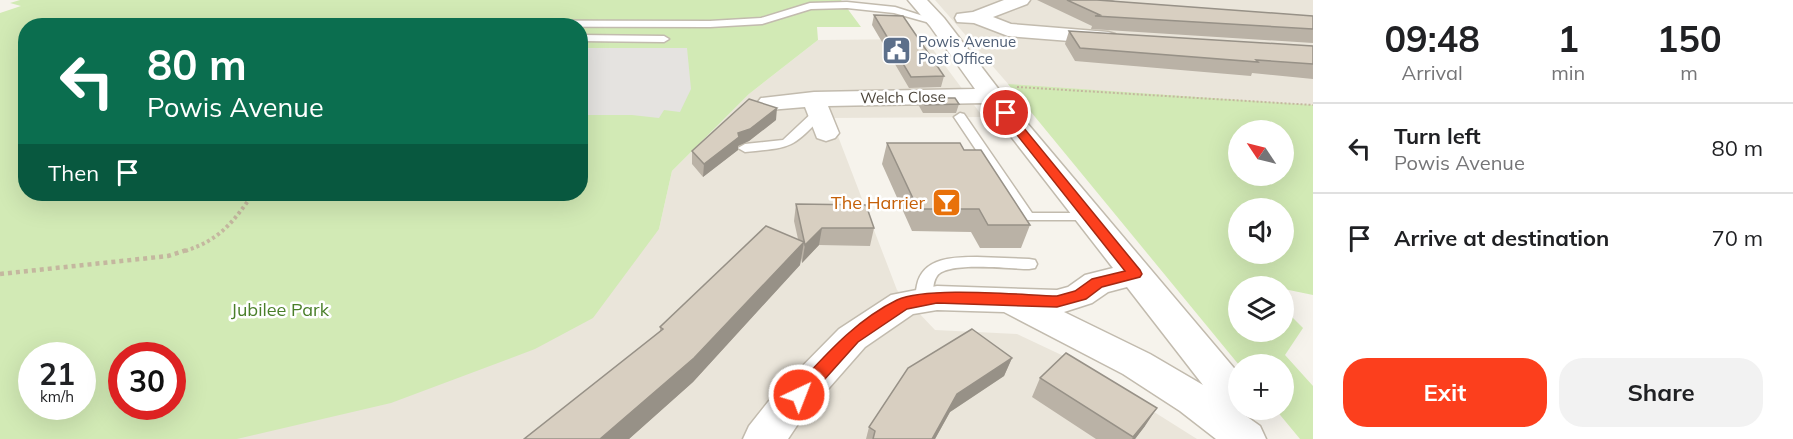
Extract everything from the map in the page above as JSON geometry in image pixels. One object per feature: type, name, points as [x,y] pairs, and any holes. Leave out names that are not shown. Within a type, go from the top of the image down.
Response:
[{"type":"street","points":[[917,0],[937,22],[988,91],[1228,388]]},
{"type":"street","points":[[937,22],[976,17],[1021,0]]},
{"type":"street","points":[[976,17],[1000,28],[1020,32],[1128,39]]},
{"type":"street","name":"Welch Close","points":[[769,103],[819,115],[988,91]]},
{"type":"street","points":[[764,439],[786,409],[852,338],[903,304],[924,299],[1057,302],[1080,295],[1097,283],[1135,274]]},
{"type":"street","points":[[1003,300],[1116,353],[1225,421],[1245,439]]},
{"type":"street","points":[[1253,420],[1269,439]]},
{"type":"lane","points":[[847,5],[878,0]]},
{"type":"lane","points":[[588,24],[710,24],[762,21],[810,6],[847,5],[895,10],[937,22]]},
{"type":"lane","points":[[588,38],[664,43],[664,24]]},
{"type":"lane","points":[[745,148],[786,144],[819,115]]},
{"type":"lane","points":[[960,117],[1028,217],[1089,217]]},
{"type":"lane","points":[[924,299],[926,280],[931,271],[939,265],[956,263],[1029,264]]},
{"type":"path","points":[[988,91],[1313,105]]},
{"type":"path","points":[[0,274],[168,256],[200,246],[230,226],[248,201]]},
{"type":"shaded area","points":[[935,0],[1313,0],[1313,115],[1016,93]]},
{"type":"shaded area","points":[[818,40],[926,40],[983,117],[831,118],[897,290],[935,330],[1017,334],[1070,359],[1197,439],[236,439],[659,229],[672,171],[749,94]]},
{"type":"shaded area","points":[[588,48],[687,48],[691,89],[680,112],[664,110],[659,118],[632,115],[588,115]]},
{"type":"green space","name":"Jubilee Park","points":[[20,0],[841,0],[861,27],[817,27],[818,40],[749,94],[672,171],[659,229],[593,318],[535,349],[391,403],[237,439],[0,439],[0,13],[21,6],[10,3]]},
{"type":"green space","points":[[1008,84],[1313,105],[1313,295],[1294,291],[1294,276],[1228,276],[1228,342],[1294,342],[1286,354],[1230,354]]},
{"type":"green space","points":[[1294,319],[1303,328],[1294,342]]},
{"type":"green space","points":[[1294,365],[1313,386],[1313,439],[1300,439],[1284,420],[1294,420]]},
{"type":"building","points":[[1067,0],[1097,0],[1313,16],[1313,29],[1095,16],[1100,15]]},
{"type":"building","points":[[874,15],[903,16],[944,76],[911,77]]},
{"type":"building","points":[[1069,31],[1313,46],[1313,64],[1080,48]]},
{"type":"building","points":[[921,98],[955,98],[959,104],[925,105]]},
{"type":"building","points":[[749,99],[777,108],[750,129],[738,133],[739,137],[704,164],[692,151]]},
{"type":"building","points":[[887,143],[960,143],[964,150],[981,150],[1030,225],[988,225],[979,209],[918,209]]},
{"type":"building","points":[[796,204],[866,205],[874,228],[822,228],[805,245]]},
{"type":"building","points":[[766,226],[804,242],[694,358],[600,439],[524,439],[663,329],[660,327]]},
{"type":"building","points":[[972,329],[1012,358],[957,394],[932,439],[873,439],[875,431],[869,427],[908,368]]},
{"type":"building","points":[[1066,353],[1157,408],[1133,437],[1040,378]]},
{"type":"place","name":"Powis Avenue Post Office","points":[[897,50]]},
{"type":"place","name":"The Harrier","points":[[946,202]]},
{"type":"route","points":[[799,395],[852,338],[889,311],[903,304],[937,298],[1057,302],[1080,295],[1097,283],[1135,274],[1006,113]]}]
